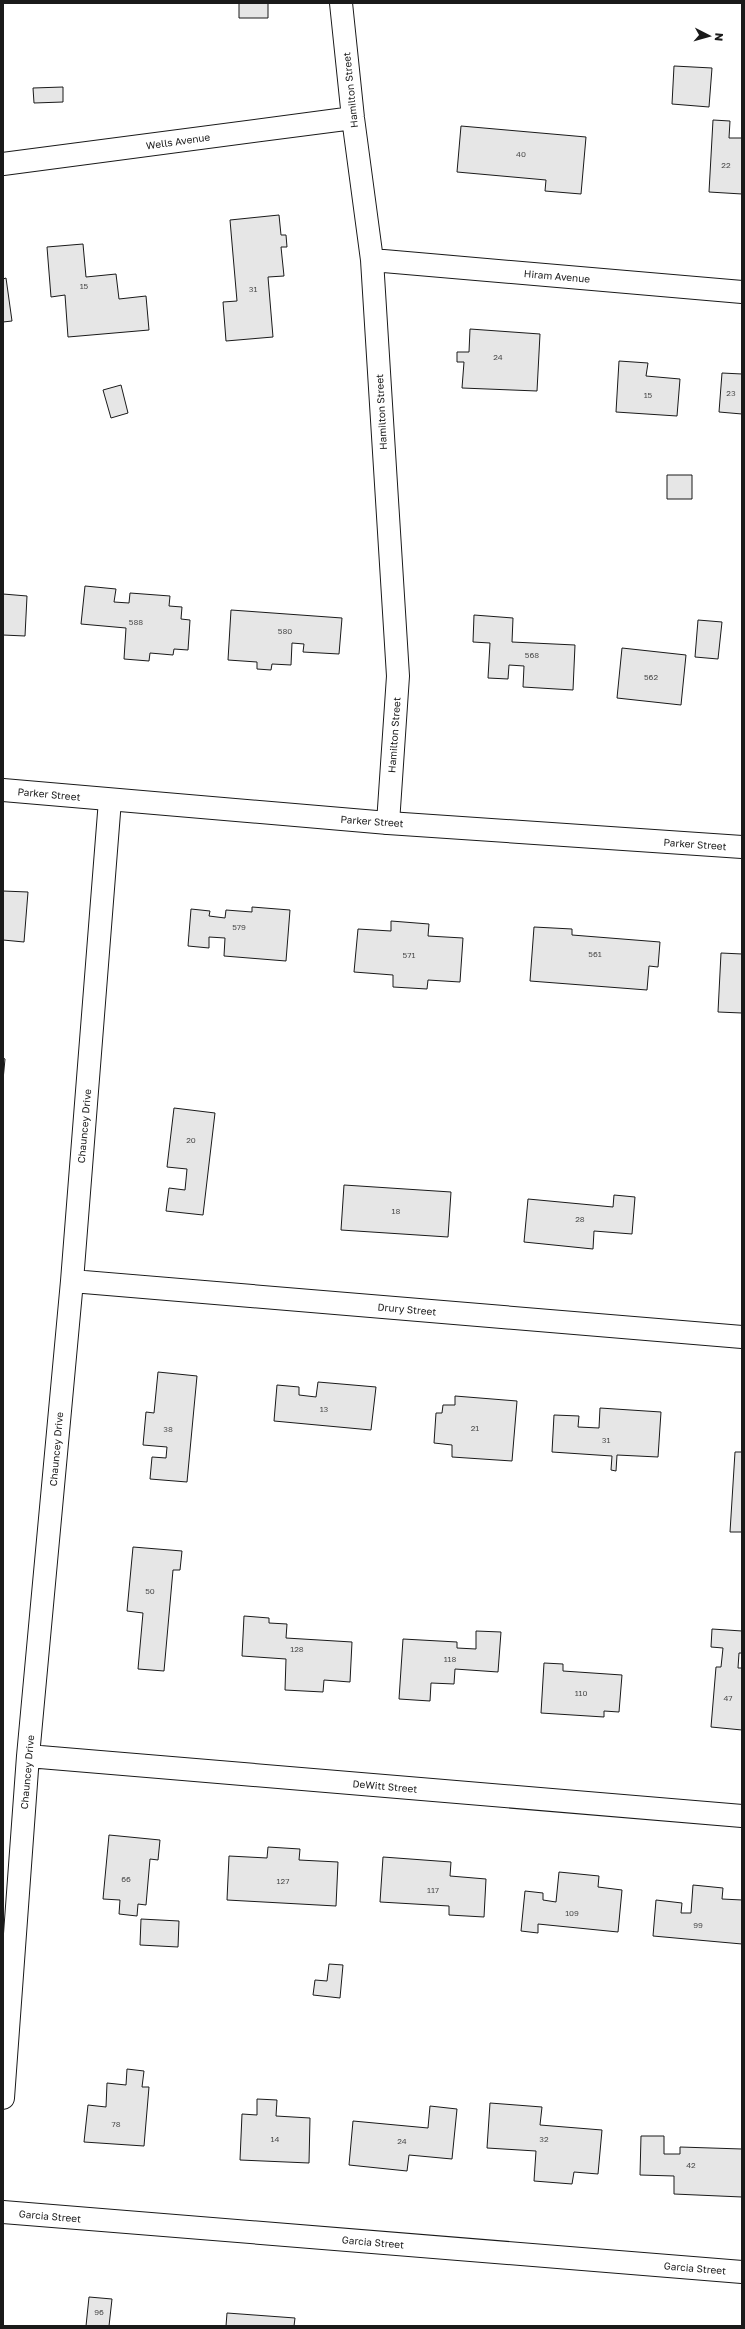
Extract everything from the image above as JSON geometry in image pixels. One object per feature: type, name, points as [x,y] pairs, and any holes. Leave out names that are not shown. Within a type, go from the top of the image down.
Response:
[{"type":"street","name":"Hamilton Street","points":[[341,3],[353,118],[372,260],[398,676],[388,823]]},
{"type":"street","name":"Wells Avenue","points":[[3,164],[353,118]]},
{"type":"street","name":"Hiram Avenue","points":[[372,260],[742,292]]},
{"type":"street","name":"Parker Street","points":[[3,790],[388,823],[742,847]]},
{"type":"street","name":"Chauncey Drive","points":[[3,2098],[28,1756],[72,1281],[110,800]]},
{"type":"street","name":"Drury Street","points":[[72,1281],[742,1338]]},
{"type":"street","name":"DeWitt Street","points":[[28,1756],[742,1816]]},
{"type":"street","name":"Garcia Street","points":[[3,2212],[742,2272]]},
{"type":"building","points":[[239,3],[268,3],[268,18],[239,18]]},
{"type":"building","points":[[674,66],[712,68],[709,107],[672,104]]},
{"type":"building","points":[[63,87],[63,102],[34,103],[33,88]]},
{"type":"building","points":[[713,120],[730,121],[729,138],[742,138],[742,194],[709,192]]},
{"type":"building","points":[[461,126],[586,137],[581,194],[545,191],[546,180],[457,172]]},
{"type":"building","points":[[279,215],[281,235],[286,235],[287,247],[281,247],[284,276],[268,277],[273,337],[226,341],[223,302],[237,301],[230,220]]},
{"type":"building","points":[[83,244],[86,277],[116,274],[119,299],[146,296],[149,330],[68,337],[65,295],[51,297],[47,247]]},
{"type":"building","points":[[6,278],[12,321],[3,322],[3,279]]},
{"type":"building","points":[[470,329],[540,334],[537,391],[462,388],[464,362],[457,362],[457,352],[469,352]]},
{"type":"building","points":[[619,361],[648,363],[646,376],[680,379],[677,416],[616,412]]},
{"type":"building","points":[[722,373],[742,374],[742,414],[719,412]]},
{"type":"building","points":[[121,385],[128,413],[111,418],[103,390]]},
{"type":"building","points":[[667,475],[692,475],[692,499],[667,499]]},
{"type":"building","points":[[85,586],[116,589],[114,602],[129,603],[130,593],[170,596],[169,606],[182,607],[181,619],[190,620],[188,650],[174,649],[173,655],[150,653],[149,661],[124,659],[126,628],[81,624]]},
{"type":"building","points":[[3,594],[27,596],[25,636],[3,635]]},
{"type":"building","points":[[231,610],[342,618],[339,654],[303,652],[304,644],[292,643],[291,665],[272,664],[271,670],[257,669],[257,662],[228,660]]},
{"type":"building","points":[[474,615],[513,618],[512,642],[575,645],[573,690],[523,687],[524,666],[509,665],[508,679],[488,678],[490,643],[473,642]]},
{"type":"building","points":[[698,620],[722,622],[718,659],[695,657]]},
{"type":"building","points":[[622,648],[686,655],[681,705],[617,698]]},
{"type":"building","points":[[3,891],[28,892],[24,942],[3,940]]},
{"type":"building","points":[[252,907],[290,910],[286,961],[224,956],[225,938],[209,937],[209,948],[188,946],[191,909],[210,911],[209,916],[225,918],[226,910],[252,912]]},
{"type":"building","points":[[391,921],[429,924],[428,936],[463,938],[460,982],[428,980],[427,989],[393,987],[393,975],[354,972],[358,929],[391,931]]},
{"type":"building","points":[[534,927],[572,929],[572,935],[660,942],[658,967],[649,966],[647,990],[530,981]]},
{"type":"building","points":[[721,953],[742,954],[742,1013],[718,1012]]},
{"type":"building","points":[[3,1058],[5,1059],[3,1080]]},
{"type":"building","points":[[174,1108],[215,1113],[203,1215],[166,1211],[169,1188],[185,1190],[187,1169],[167,1167]]},
{"type":"building","points":[[344,1185],[451,1192],[448,1237],[341,1230]]},
{"type":"building","points":[[614,1195],[635,1197],[632,1234],[594,1231],[593,1249],[524,1242],[528,1199],[613,1207]]},
{"type":"building","points":[[158,1372],[197,1376],[187,1482],[150,1479],[152,1457],[166,1458],[167,1447],[143,1445],[146,1412],[154,1413]]},
{"type":"building","points":[[318,1382],[376,1387],[371,1430],[274,1421],[277,1385],[299,1387],[299,1395],[316,1397]]},
{"type":"building","points":[[455,1396],[517,1401],[512,1461],[452,1457],[452,1445],[434,1443],[436,1413],[442,1413],[443,1405],[455,1405]]},
{"type":"building","points":[[600,1408],[661,1412],[658,1457],[617,1455],[616,1471],[611,1470],[612,1456],[552,1452],[554,1415],[579,1416],[578,1427],[599,1428]]},
{"type":"building","points":[[735,1452],[742,1452],[742,1532],[730,1532]]},
{"type":"building","points":[[133,1547],[182,1551],[180,1570],[173,1570],[164,1671],[138,1669],[143,1613],[127,1611]]},
{"type":"building","points":[[244,1616],[269,1618],[269,1623],[287,1624],[286,1638],[352,1642],[350,1682],[324,1680],[323,1692],[285,1690],[286,1659],[242,1656]]},
{"type":"building","points":[[712,1629],[742,1631],[742,1653],[739,1653],[738,1668],[742,1668],[742,1730],[711,1727],[716,1667],[721,1667],[723,1648],[711,1647]]},
{"type":"building","points":[[476,1631],[501,1632],[498,1672],[455,1669],[454,1684],[431,1683],[430,1701],[399,1699],[403,1639],[457,1642],[457,1648],[476,1649]]},
{"type":"building","points":[[544,1663],[563,1664],[563,1671],[622,1675],[619,1712],[604,1711],[604,1717],[541,1713]]},
{"type":"building","points":[[109,1835],[160,1840],[158,1860],[150,1859],[146,1905],[138,1904],[137,1916],[119,1914],[120,1900],[103,1899]]},
{"type":"building","points":[[268,1847],[300,1849],[299,1860],[338,1862],[336,1906],[227,1900],[229,1856],[267,1858]]},
{"type":"building","points":[[383,1857],[451,1862],[450,1876],[486,1879],[484,1917],[449,1915],[449,1906],[380,1902]]},
{"type":"building","points":[[559,1872],[599,1876],[598,1887],[622,1890],[618,1932],[538,1924],[538,1933],[521,1931],[525,1891],[543,1893],[543,1900],[556,1902]]},
{"type":"building","points":[[693,1885],[723,1888],[722,1899],[742,1900],[742,1944],[653,1936],[656,1900],[682,1903],[681,1913],[691,1913]]},
{"type":"building","points":[[141,1919],[179,1921],[178,1947],[140,1945]]},
{"type":"building","points":[[329,1964],[343,1965],[340,1998],[313,1995],[315,1980],[327,1981]]},
{"type":"building","points":[[127,2069],[144,2071],[142,2087],[149,2087],[144,2146],[84,2142],[88,2105],[106,2107],[107,2083],[126,2085]]},
{"type":"building","points":[[257,2099],[277,2100],[276,2116],[310,2118],[309,2163],[240,2160],[242,2114],[257,2115]]},
{"type":"building","points":[[490,2103],[542,2107],[540,2125],[602,2130],[598,2174],[574,2172],[572,2184],[534,2181],[536,2151],[487,2148]]},
{"type":"building","points":[[430,2106],[457,2109],[452,2159],[409,2155],[407,2171],[349,2165],[353,2121],[428,2128]]},
{"type":"building","points":[[641,2136],[664,2136],[664,2154],[680,2154],[680,2147],[742,2149],[742,2197],[674,2194],[674,2176],[640,2175]]},
{"type":"building","points":[[89,2297],[112,2299],[109,2326],[86,2326]]},
{"type":"building","points":[[227,2313],[295,2318],[294,2326],[226,2326]]}]
